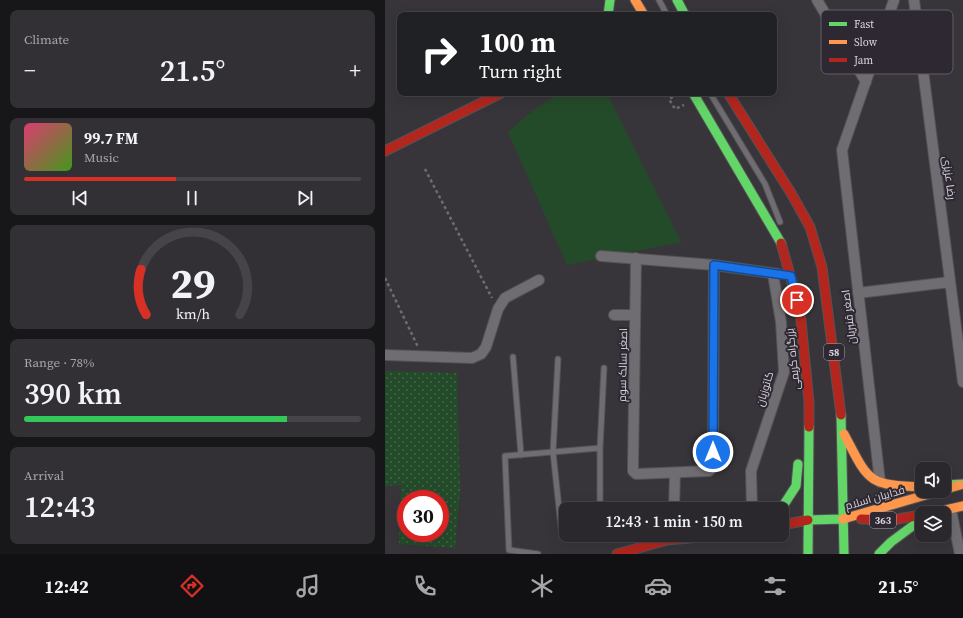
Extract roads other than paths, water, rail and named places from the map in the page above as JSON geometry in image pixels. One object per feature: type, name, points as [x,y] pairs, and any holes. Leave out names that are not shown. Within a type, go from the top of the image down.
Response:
[{"type":"main road","points":[[608,12],[610,0]]},
{"type":"main road","points":[[635,0],[642,12]]},
{"type":"main road","points":[[677,0],[683,12]]},
{"type":"main road","points":[[385,151],[495,96]]},
{"type":"main road","name":"بزرگراه کریمی","points":[[695,96],[780,238],[800,311],[809,402],[808,554]]},
{"type":"main road","name":"58","points":[[730,96],[810,226],[822,267],[843,432],[844,554]]},
{"type":"main road","points":[[791,193],[809,249],[809,260]]},
{"type":"main road","points":[[784,250],[798,267]]},
{"type":"main road","points":[[786,502],[796,486],[805,365]]},
{"type":"main road","points":[[843,432],[867,475],[880,482],[895,485],[915,486]]},
{"type":"main road","points":[[951,485],[963,484]]},
{"type":"main road","name":"فداییان اسلام","points":[[843,519],[948,490],[963,484]]},
{"type":"main road","points":[[951,510],[963,506]]},
{"type":"main road","name":"فداییان اسلام","points":[[843,519],[891,520],[915,516]]},
{"type":"main road","points":[[789,523],[808,520],[843,519]]},
{"type":"main road","points":[[879,554],[891,542],[915,524]]},
{"type":"main road","points":[[617,554],[660,542]]},
{"type":"street","points":[[817,0],[823,10]]},
{"type":"street","points":[[891,10],[895,0]]},
{"type":"street","name":"رضا عزیزی","points":[[914,0],[915,10]]},
{"type":"street","points":[[861,74],[866,82]]},
{"type":"street","points":[[866,82],[869,74]]},
{"type":"street","name":"رضا عزیزی","points":[[923,74],[963,382]]},
{"type":"street","name":"اصغر قنبریان","points":[[866,82],[841,150],[880,482]]},
{"type":"street","points":[[601,256],[714,265],[791,276]]},
{"type":"street","name":"اصغر سالک سوم","points":[[636,258],[633,472],[636,474],[675,473]]},
{"type":"street","points":[[674,502],[675,473],[709,471],[713,467],[714,265]]},
{"type":"street","name":"کاتوزیان","points":[[752,502],[751,471],[784,372],[781,322],[773,274]]},
{"type":"street","points":[[385,355],[472,358],[481,354],[485,347],[498,309],[505,298],[539,280]]},
{"type":"street","points":[[858,293],[950,282]]},
{"type":"street","points":[[614,315],[635,315]]},
{"type":"street","points":[[951,510],[960,554]]},
{"type":"lane","points":[[659,0],[665,12]]},
{"type":"lane","points":[[712,96],[765,184],[779,219],[784,250]]},
{"type":"lane","points":[[513,357],[521,455]]},
{"type":"lane","points":[[558,359],[553,452],[559,508]]},
{"type":"lane","points":[[601,502],[599,448],[604,368]]},
{"type":"lane","points":[[538,554],[509,550],[505,456],[599,448]]}]
